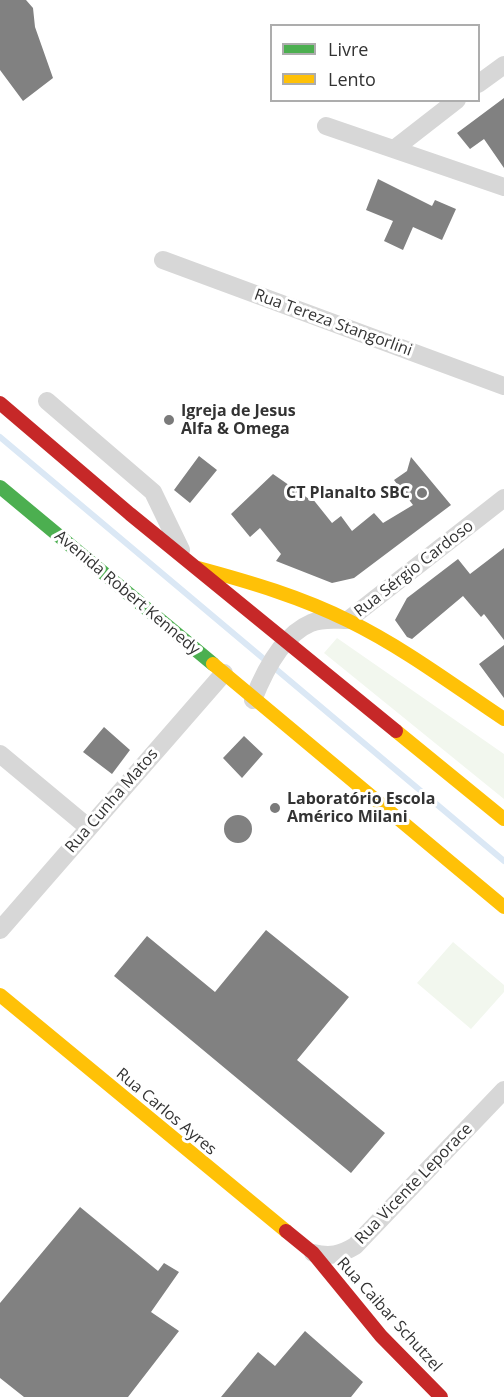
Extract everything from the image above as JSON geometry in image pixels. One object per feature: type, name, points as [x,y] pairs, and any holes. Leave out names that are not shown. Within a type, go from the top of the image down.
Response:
[{"type":"main road","points":[[0,403],[130,514],[183,555],[283,647],[504,819]]},
{"type":"main road","name":"Avenida Robert Kennedy","points":[[0,487],[224,673],[256,693],[504,907]]},
{"type":"main road","points":[[198,568],[251,582],[348,620],[423,665],[504,719]]},
{"type":"main road","name":"Rua Carlos Ayres","points":[[0,995],[313,1253]]},
{"type":"main road","name":"Rua Caibar Schutzel","points":[[313,1253],[381,1336],[441,1397]]},
{"type":"street","points":[[480,83],[504,65]]},
{"type":"street","points":[[394,149],[454,102]]},
{"type":"street","points":[[326,126],[504,187]]},
{"type":"street","name":"Rua Tereza Stangorlini","points":[[163,260],[504,386]]},
{"type":"street","points":[[47,400],[153,492],[183,555]]},
{"type":"street","name":"Rua Sérgio Cardoso","points":[[283,647],[298,630],[311,623],[324,620],[348,620],[504,498]]},
{"type":"street","points":[[256,693],[283,647]]},
{"type":"street","name":"Rua Cunha Matos","points":[[0,930],[224,673]]},
{"type":"street","points":[[0,753],[89,828]]},
{"type":"street","name":"Rua Vicente Leporace","points":[[313,1253],[328,1256],[341,1254],[355,1246],[504,1089]]},
{"type":"shaded area","points":[[337,638],[504,754],[504,799],[324,653]]},
{"type":"shaded area","points":[[453,942],[504,985],[504,992],[471,1029],[417,983]]},
{"type":"building","points":[[0,0],[26,0],[33,8],[35,27],[53,78],[23,101],[0,70]]},
{"type":"building","points":[[504,98],[504,168],[484,139],[470,149],[457,133]]},
{"type":"building","points":[[378,179],[432,206],[435,200],[456,209],[442,240],[413,227],[403,250],[384,241],[393,221],[366,210]]},
{"type":"building","points":[[199,456],[217,470],[190,503],[174,490]]},
{"type":"building","points":[[411,457],[451,505],[354,578],[332,583],[276,561],[281,554],[260,528],[250,537],[231,514],[273,474],[309,499],[312,498],[332,523],[341,516],[352,531],[374,513],[383,523],[413,505],[394,480],[407,471]]},
{"type":"building","points":[[504,548],[504,640],[484,614],[481,617],[463,596],[412,639],[407,637],[395,620],[407,598],[458,559],[470,574]]},
{"type":"building","points":[[504,645],[504,698],[479,664]]},
{"type":"building","points":[[104,727],[130,750],[112,774],[83,752]]},
{"type":"building","points":[[244,736],[263,754],[242,778],[223,758]]},
{"type":"building","points":[[238,815],[248,819],[252,829],[248,839],[238,843],[228,839],[224,829],[228,819]]},
{"type":"building","points":[[266,930],[349,997],[297,1060],[385,1133],[351,1173],[114,976],[147,936],[215,992]]},
{"type":"building","points":[[80,1207],[158,1271],[164,1263],[179,1272],[151,1312],[179,1331],[128,1397],[24,1397],[0,1378],[0,1303]]},
{"type":"building","points":[[305,1331],[363,1382],[351,1397],[221,1397],[258,1352],[275,1366]]},
{"type":"waterway","points":[[0,437],[504,861]]},
{"type":"traffic: fast","points":[[0,487],[213,664]]},
{"type":"traffic: slow","points":[[198,568],[275,591],[349,621],[409,655],[504,719]]},
{"type":"traffic: slow","points":[[213,664],[504,907]]},
{"type":"traffic: slow","points":[[396,731],[504,819]]},
{"type":"traffic: slow","points":[[0,995],[286,1231]]},
{"type":"traffic: jam","points":[[0,403],[130,514],[396,731]]},
{"type":"traffic: jam","points":[[286,1231],[313,1253],[381,1336],[441,1397]]},
{"type":"place","name":"Igreja de Jesus Alfa & Omega","points":[[169,420]]},
{"type":"place","name":"CT Planalto SBC","points":[[422,493]]},
{"type":"place","name":"Laboratório Escola Américo Milani","points":[[275,808]]}]
